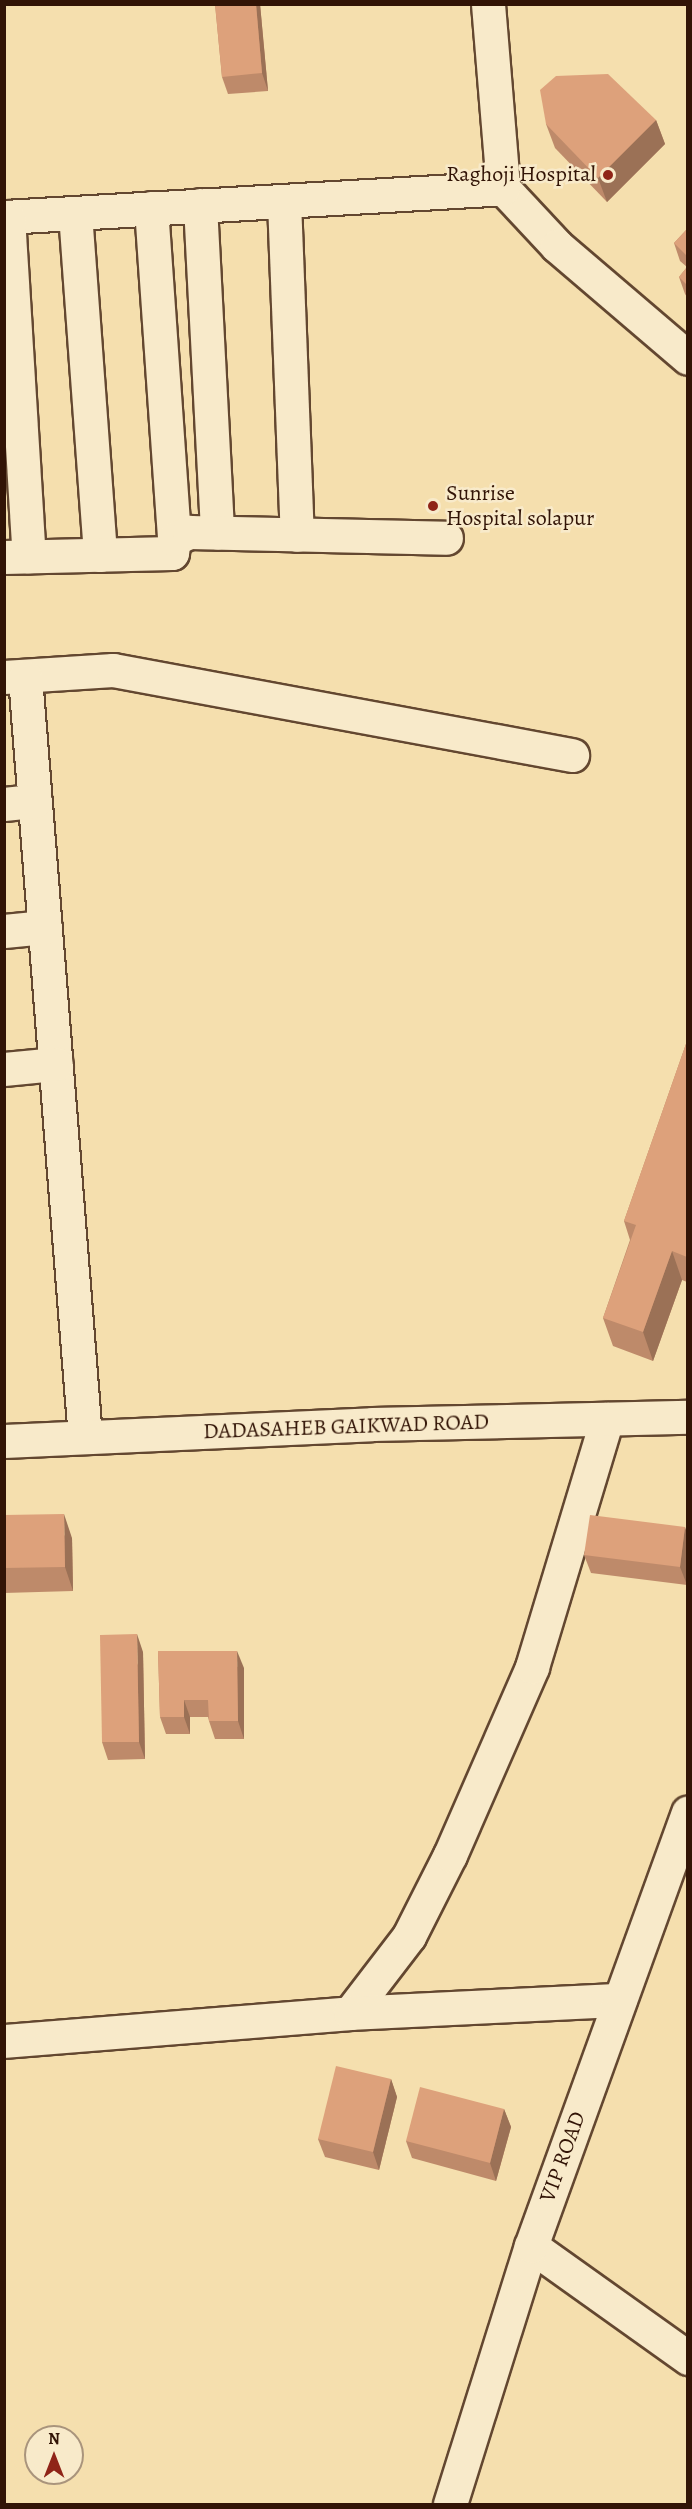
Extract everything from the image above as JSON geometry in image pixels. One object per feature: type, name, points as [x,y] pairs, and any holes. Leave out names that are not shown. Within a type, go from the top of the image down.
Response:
[{"type":"street","points":[[488,4],[503,188],[557,246],[687,358]]},
{"type":"street","points":[[151,208],[174,539],[172,554],[17,557],[6,217],[151,208],[503,188]]},
{"type":"street","points":[[284,201],[297,535]]},
{"type":"street","points":[[200,206],[217,533]]},
{"type":"street","points":[[75,213],[100,555]]},
{"type":"street","points":[[174,539],[189,532],[446,538]]},
{"type":"street","points":[[85,1437],[45,927],[20,802],[15,677],[113,670],[572,754]]},
{"type":"street","points":[[4,931],[45,927]]},
{"type":"street","points":[[4,1069],[56,1064]]},
{"type":"street","name":"DADASAHEB GAIKWAD ROAD","points":[[4,1441],[687,1417]]},
{"type":"street","points":[[350,2013],[409,1936],[450,1855],[532,1667],[607,1419]]},
{"type":"street","name":"VIP ROAD","points":[[458,2499],[531,2246],[687,1813]]},
{"type":"street","points":[[4,2041],[350,2013],[620,2000]]},
{"type":"street","points":[[531,2246],[687,2358]]},
{"type":"building","points":[[215,4],[256,4],[262,73],[222,77]]},
{"type":"building","name":"Raghoji Hospital","points":[[608,74],[656,120],[598,178],[546,124],[540,90],[556,76]]},
{"type":"building","points":[[687,229],[687,256],[674,243]]},
{"type":"building","points":[[687,267],[687,285],[679,277]]},
{"type":"building","points":[[687,1041],[687,1257],[672,1251],[643,1332],[603,1318],[636,1225],[624,1221]]},
{"type":"building","points":[[64,1514],[65,1567],[4,1568],[4,1515]]},
{"type":"building","points":[[590,1515],[685,1527],[680,1567],[584,1555]]},
{"type":"building","points":[[137,1634],[139,1742],[102,1742],[100,1635]]},
{"type":"building","points":[[158,1651],[237,1651],[238,1721],[209,1721],[208,1700],[184,1700],[184,1717],[160,1717]]},
{"type":"building","points":[[336,2066],[391,2079],[373,2152],[318,2139]]},
{"type":"building","points":[[420,2087],[504,2109],[490,2163],[406,2141]]},
{"type":"place","name":"Raghoji Hospital","points":[[608,175]]},
{"type":"place","name":"Sunrise Hospital solapur","points":[[433,506]]}]
